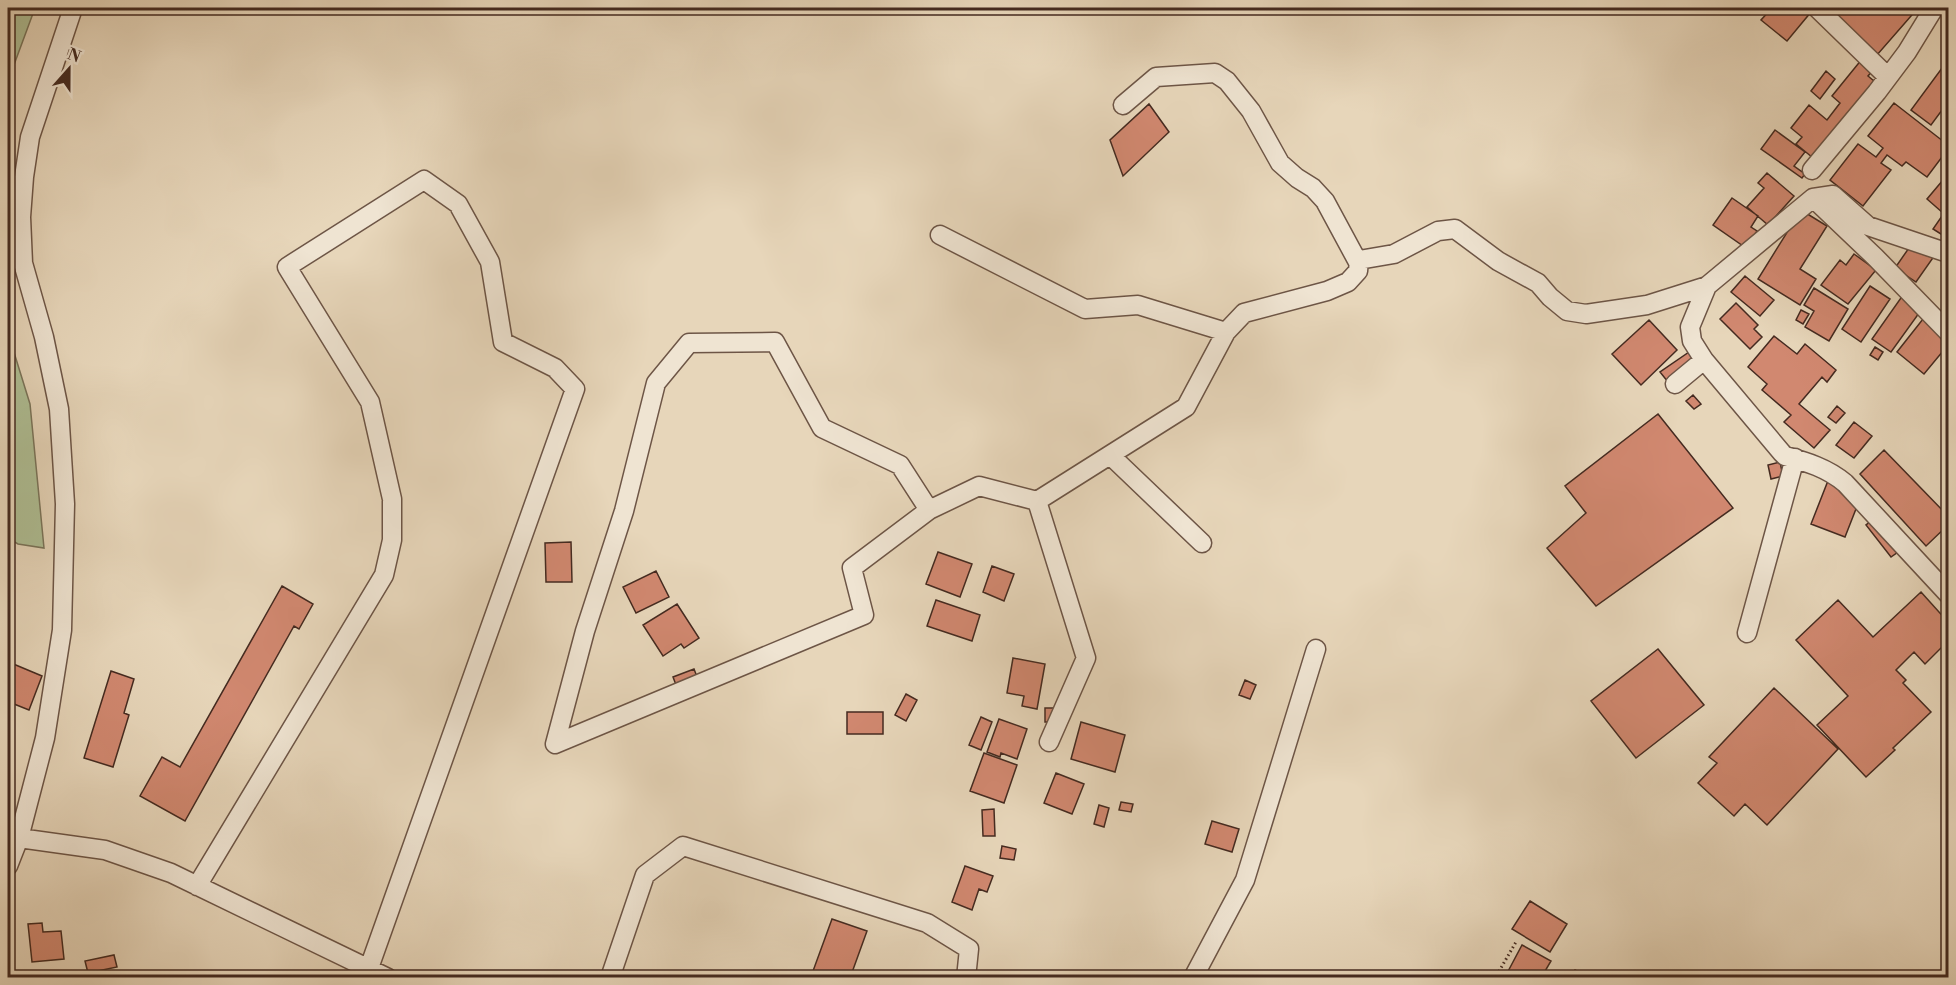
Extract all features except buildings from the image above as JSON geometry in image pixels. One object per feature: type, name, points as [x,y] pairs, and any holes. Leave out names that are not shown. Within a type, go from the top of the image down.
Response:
[{"type":"street","points":[[8,866],[19,838],[45,738],[62,630],[65,504],[59,409],[44,337],[23,263],[21,217],[24,177],[30,137],[73,8]]},
{"type":"street","points":[[1817,8],[1888,77]]},
{"type":"street","points":[[1812,170],[1888,77],[1934,8]]},
{"type":"street","points":[[1123,105],[1156,77],[1215,73],[1227,81],[1251,111],[1280,163],[1313,188],[1325,201],[1359,264]]},
{"type":"street","points":[[197,886],[384,575],[392,540],[393,499],[370,402],[287,267],[424,180],[458,204],[490,262],[502,342],[555,368],[575,389],[369,968]]},
{"type":"street","points":[[929,510],[900,465],[822,428],[775,342],[689,343],[656,383],[624,512],[585,631],[555,744],[864,615],[852,568],[929,510],[979,486],[1037,501],[1186,407],[1226,332],[1244,313],[1327,291],[1348,282],[1358,271],[1359,260],[1394,254],[1438,231],[1455,229],[1498,261],[1538,283],[1567,311],[1586,314],[1647,305],[1707,286],[1813,198],[1833,195],[1868,226],[1948,253]]},
{"type":"street","points":[[1813,198],[1948,332]]},
{"type":"street","points":[[940,235],[1086,309],[1138,305],[1226,332]]},
{"type":"street","points":[[1707,286],[1690,327],[1692,341],[1704,360],[1785,456],[1812,463],[1845,483],[1948,594]]},
{"type":"street","points":[[1675,384],[1704,360]]},
{"type":"street","points":[[1110,455],[1202,543]]},
{"type":"street","points":[[1747,633],[1795,458]]},
{"type":"street","points":[[1037,501],[1086,658],[1049,742]]},
{"type":"street","points":[[1193,978],[1245,880],[1316,649]]},
{"type":"street","points":[[19,838],[105,850],[171,873],[388,978]]},
{"type":"street","points":[[609,978],[645,875],[683,846],[927,923],[969,949],[966,978]]},
{"type":"path","points":[[1493,978],[1516,942]]},
{"type":"green space","points":[[8,8],[35,8],[8,81]]},
{"type":"green space","points":[[8,333],[30,404],[44,548],[18,544],[8,538]]}]
